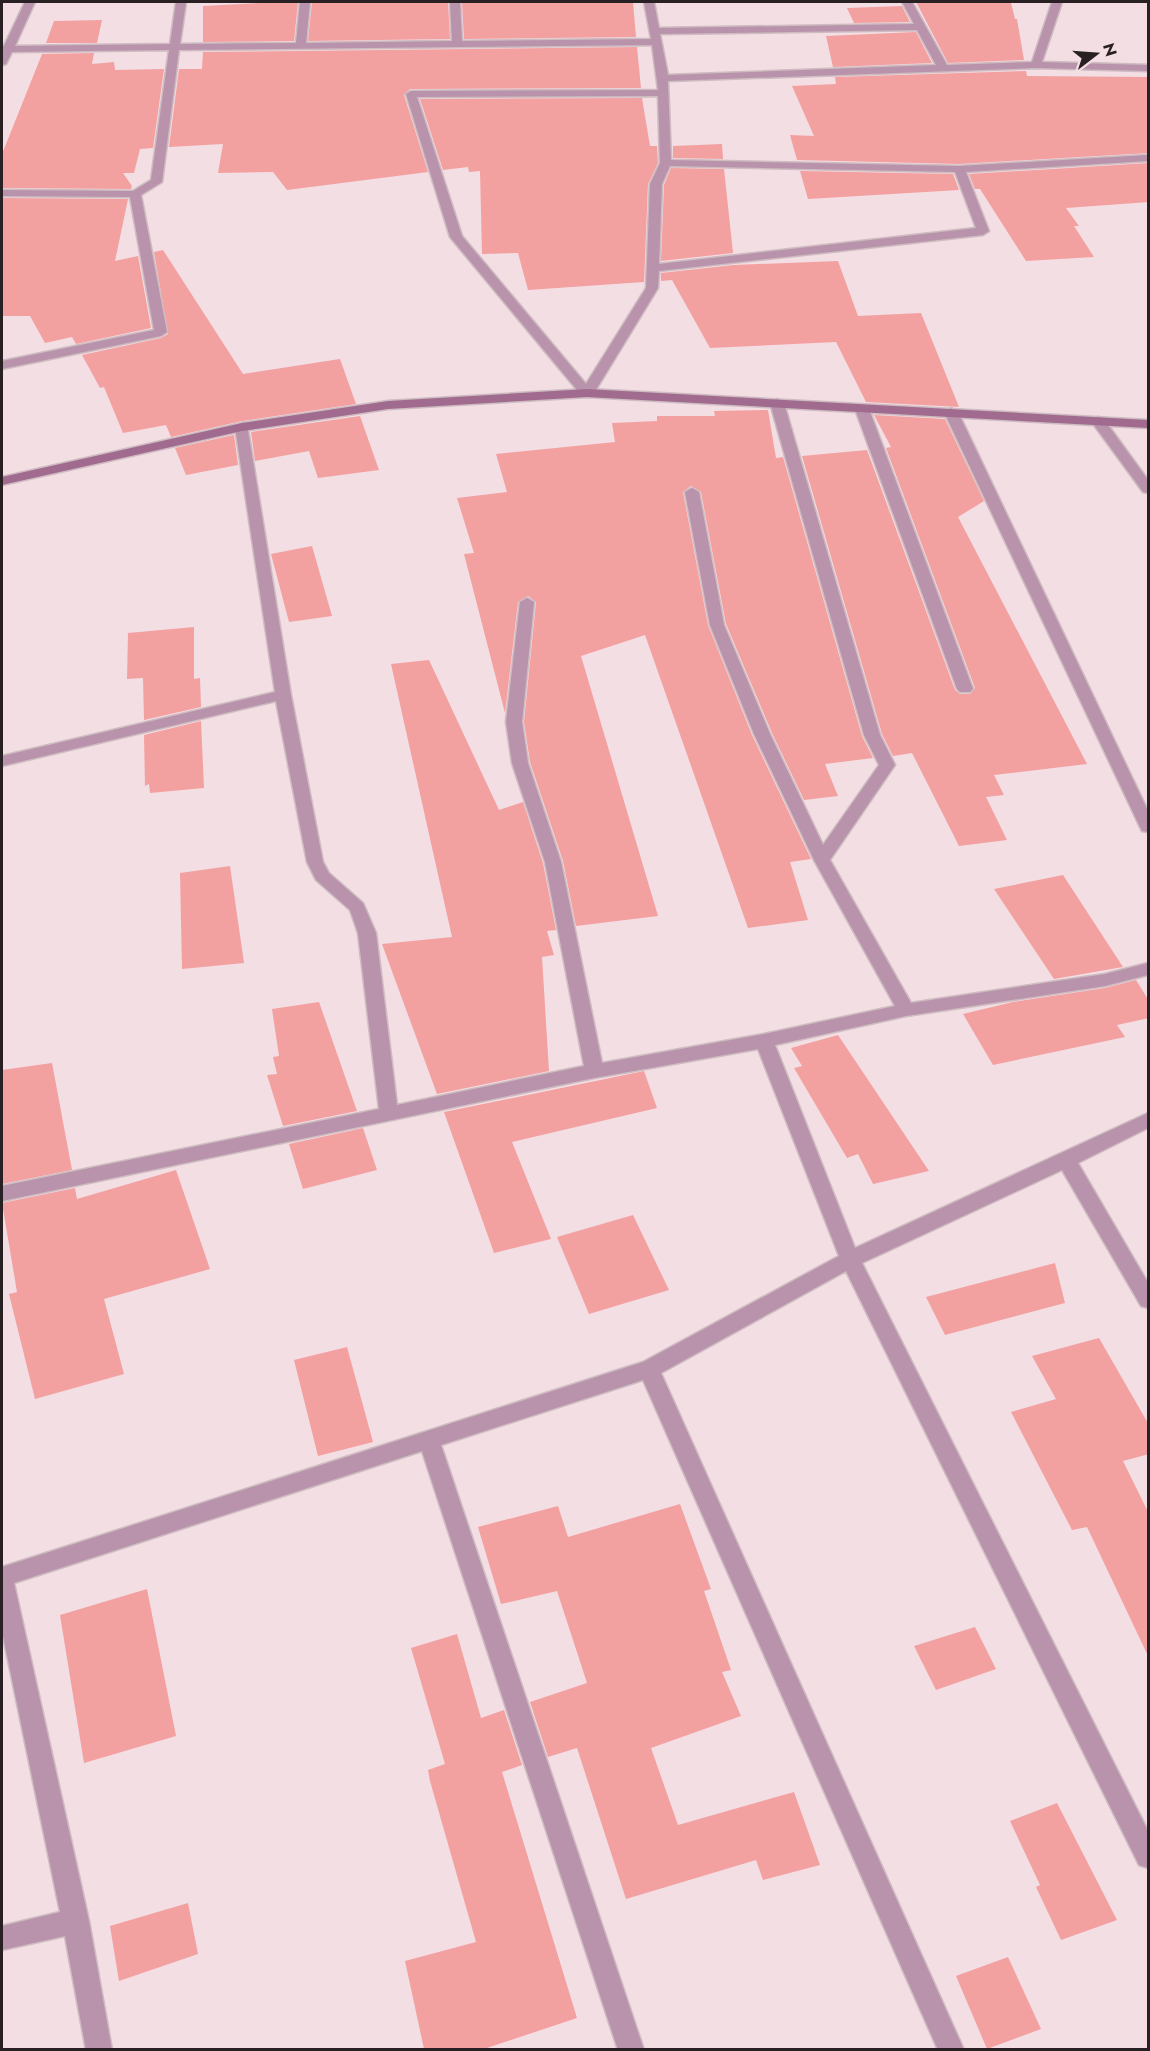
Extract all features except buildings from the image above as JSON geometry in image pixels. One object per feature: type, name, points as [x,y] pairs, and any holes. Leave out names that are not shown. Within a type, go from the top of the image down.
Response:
[{"type":"street","points":[[2,62],[4,49],[30,2]]},
{"type":"street","points":[[2,193],[135,194],[156,182],[181,2]]},
{"type":"street","points":[[301,46],[305,2]]},
{"type":"street","points":[[455,2],[458,44]]},
{"type":"street","points":[[587,393],[651,288],[656,184],[666,163],[663,78],[649,2]]},
{"type":"street","points":[[907,2],[943,68]]},
{"type":"street","points":[[1036,65],[1057,2]]},
{"type":"street","points":[[4,49],[458,44],[921,27]]},
{"type":"street","points":[[663,78],[1036,65],[1149,68]]},
{"type":"street","points":[[587,393],[456,237],[411,94],[663,93]]},
{"type":"street","points":[[666,163],[959,169],[1149,158]]},
{"type":"street","points":[[651,268],[983,231],[959,169]]},
{"type":"street","points":[[2,365],[161,332],[135,194]]},
{"type":"street","points":[[2,481],[242,427],[388,405],[587,393],[862,409],[951,411],[1149,424]]},
{"type":"street","points":[[777,403],[872,735],[887,765],[822,860]]},
{"type":"street","points":[[862,409],[965,689]]},
{"type":"street","points":[[951,411],[1149,826]]},
{"type":"street","points":[[1098,421],[1149,489]]},
{"type":"street","points":[[242,427],[283,695],[315,862],[322,876],[357,907],[367,933],[389,1112]]},
{"type":"street","points":[[692,492],[717,625],[762,734],[822,860],[906,1010]]},
{"type":"street","points":[[526,602],[514,722],[520,763],[553,862],[594,1071]]},
{"type":"street","points":[[2,761],[283,695]]},
{"type":"street","points":[[2,1194],[594,1071],[764,1041],[906,1010],[1105,980],[1149,969]]},
{"type":"street","points":[[764,1041],[850,1259],[1149,1856]]},
{"type":"street","points":[[99,2049],[76,1922],[58,1847],[2,1578],[649,1369],[850,1259],[1149,1120]]},
{"type":"street","points":[[1066,1160],[1149,1300]]},
{"type":"street","points":[[649,1369],[951,2049]]},
{"type":"street","points":[[429,1440],[631,2049]]},
{"type":"street","points":[[2,1938],[76,1922]]}]
